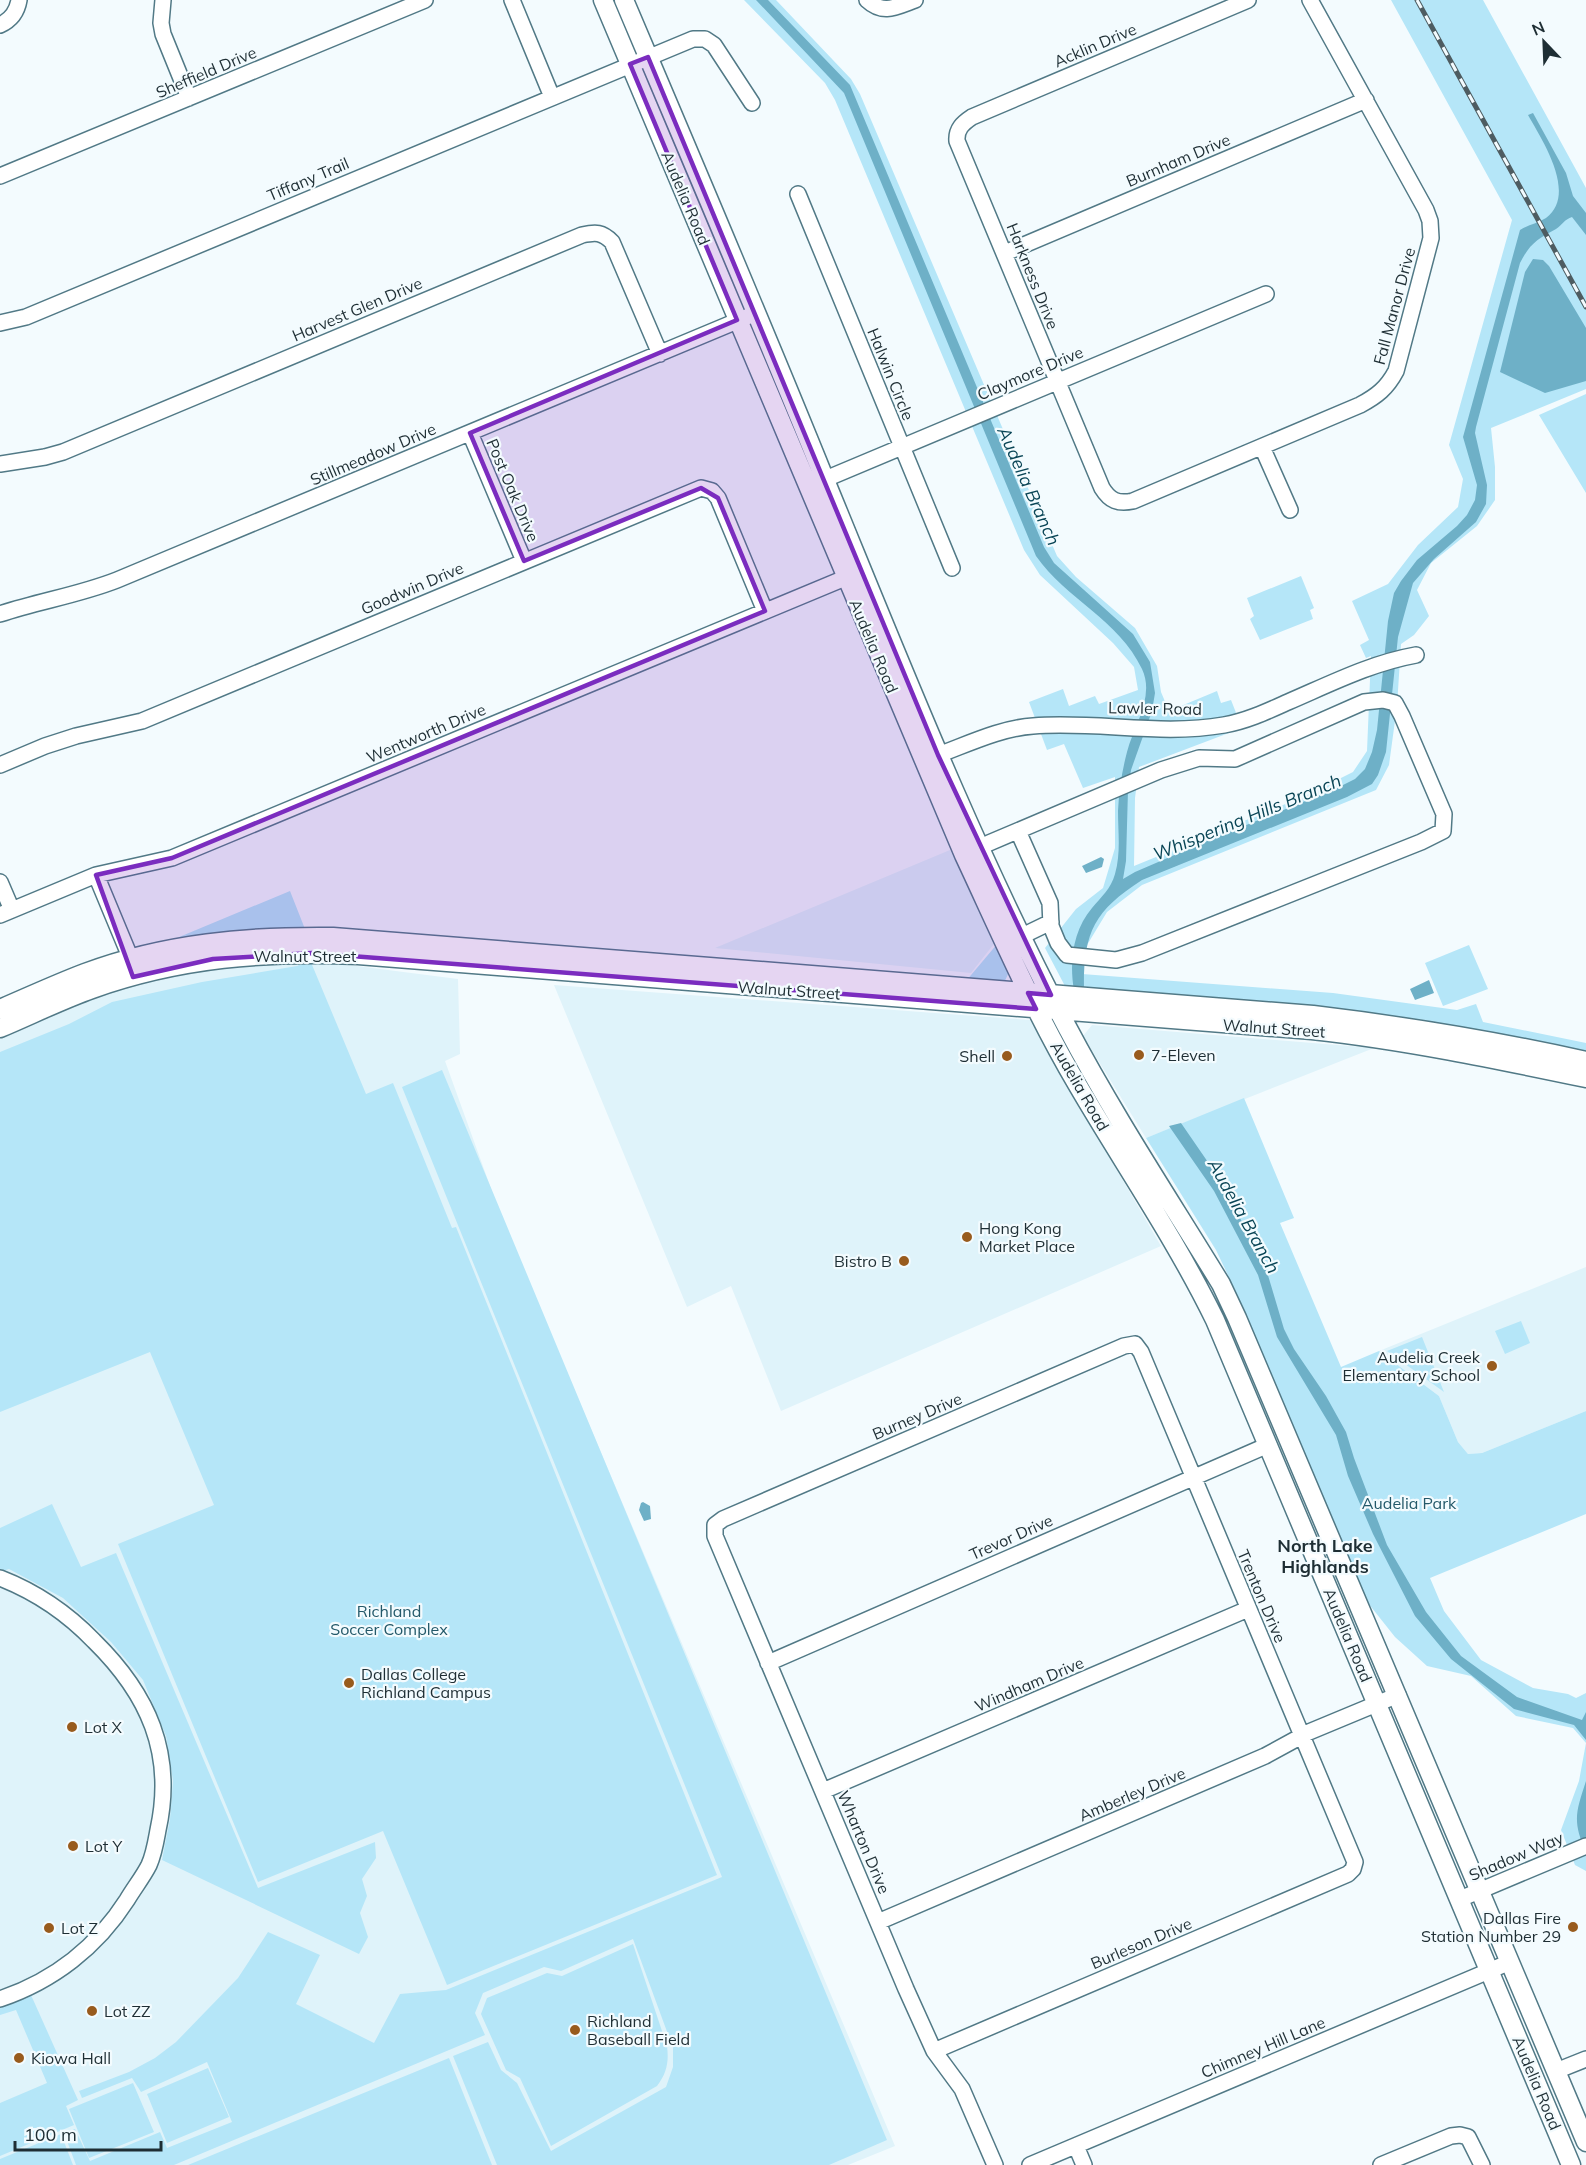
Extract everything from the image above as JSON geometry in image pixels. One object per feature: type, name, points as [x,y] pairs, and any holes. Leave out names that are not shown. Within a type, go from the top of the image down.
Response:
[{"type":"main road","name":"Audelia Road","points":[[603,0],[807,487],[854,574]]},
{"type":"main road","name":"Audelia Road","points":[[624,0],[825,479],[854,574],[1032,1001],[1076,1083],[1200,1289],[1215,1320],[1571,2165]]},
{"type":"main road","name":"Audelia Road","points":[[971,852],[1022,936],[1097,1082],[1221,1284],[1288,1436],[1586,2142]]},
{"type":"main road","name":"Walnut Street","points":[[0,1028],[93,989],[132,968],[189,945],[264,937],[333,937],[416,943],[565,964]]},
{"type":"main road","points":[[358,955],[361,949],[394,950],[416,943]]},
{"type":"main road","name":"Walnut Street","points":[[0,1009],[85,973],[273,954],[358,955],[565,964],[1032,1001],[1322,1016],[1463,1036],[1586,1061]]},
{"type":"main road","name":"Walnut Street","points":[[1054,1002],[1364,1036],[1443,1048],[1586,1078]]},
{"type":"main road","points":[[1167,1233],[1184,1224]]},
{"type":"main road","points":[[1268,1445],[1288,1436]]},
{"type":"main road","points":[[1346,1630],[1366,1621]]},
{"type":"street","points":[[0,25],[10,20],[20,0]]},
{"type":"street","points":[[163,0],[161,23],[163,34],[189,98]]},
{"type":"street","name":"Sheffield Drive","points":[[0,176],[425,0]]},
{"type":"street","points":[[512,0],[552,97]]},
{"type":"street","points":[[867,0],[874,7],[882,10],[893,9],[915,0]]},
{"type":"street","name":"Acklin Drive","points":[[959,128],[972,117],[1248,0]]},
{"type":"street","name":"Fall Manor Drive","points":[[1112,500],[1122,503],[1133,501],[1378,396],[1389,384],[1396,371],[1431,238],[1430,221],[1310,0]]},
{"type":"street","name":"Tiffany Trail","points":[[0,323],[26,317],[693,39],[705,39],[714,45],[752,103]]},
{"type":"street","name":"Burnham Drive","points":[[1005,253],[1366,100]]},
{"type":"street","name":"Harkness Drive","points":[[959,128],[957,141],[1102,488],[1112,500]]},
{"type":"street","name":"Halwin Circle","points":[[798,194],[952,568]]},
{"type":"street","name":"Harvest Glen Drive","points":[[0,464],[63,452],[582,235],[594,232],[604,234],[612,242],[660,354]]},
{"type":"street","name":"Claymore Drive","points":[[807,487],[1266,294]]},
{"type":"street","name":"Stillmeadow Drive","points":[[0,614],[107,584],[756,313]]},
{"type":"street","name":"Post Oak Drive","points":[[470,433],[524,561]]},
{"type":"street","points":[[1262,447],[1290,510]]},
{"type":"street","name":"Goodwin Drive","points":[[0,765],[76,736],[142,721],[701,488],[712,491],[718,498],[765,611]]},
{"type":"street","name":"Wentworth Drive","points":[[6,913],[96,875],[172,858],[854,574]]},
{"type":"street","name":"Lawler Road","points":[[929,755],[1031,726],[1084,724],[1194,729],[1226,724],[1250,718],[1382,663],[1409,657]]},
{"type":"street","points":[[971,852],[1019,830],[1161,770],[1199,758],[1235,759],[1367,701],[1383,700],[1395,703],[1444,814],[1443,831],[1421,842],[1142,953],[1116,960],[1067,955],[1058,943],[1051,922],[1050,903],[1019,830]]},
{"type":"street","points":[[96,875],[132,968]]},
{"type":"street","points":[[0,882],[6,913]]},
{"type":"street","points":[[1022,936],[1051,922]]},
{"type":"street","name":"Trenton Drive","points":[[1135,1344],[1142,1352],[1355,1862]]},
{"type":"street","name":"Burney Drive","points":[[715,1525],[1059,1374],[1124,1346],[1135,1344]]},
{"type":"street","name":"Trevor Drive","points":[[768,1663],[1268,1445]]},
{"type":"street","name":"Wharton Drive","points":[[715,1525],[715,1536],[934,2051],[962,2089],[995,2165]]},
{"type":"street","points":[[0,1578],[18,1585],[58,1609],[82,1629],[128,1677],[145,1705],[156,1733],[164,1791],[161,1816],[149,1864],[119,1912],[98,1938],[75,1958],[33,1985],[0,1998]]},
{"type":"street","name":"Windham Drive","points":[[823,1791],[1248,1610]]},
{"type":"street","name":"Amberley Drive","points":[[878,1922],[1265,1756],[1302,1736],[1398,1695]]},
{"type":"street","name":"Shadow Way","points":[[1460,1899],[1586,1846]]},
{"type":"street","name":"Burleson Drive","points":[[934,2051],[1348,1874],[1355,1862]]},
{"type":"street","name":"Chimney Hill Lane","points":[[1030,2165],[1510,1962]]},
{"type":"street","points":[[1556,2072],[1586,2059]]},
{"type":"street","points":[[1382,2165],[1451,2136],[1460,2135],[1468,2137],[1482,2165]]},
{"type":"street","points":[[1076,2146],[1084,2165]]},
{"type":"highlighted area","points":[[648,57],[938,755],[1051,995],[1028,993],[1036,1009],[312,953],[213,959],[133,977],[96,875],[172,858],[765,611],[718,498],[701,488],[524,561],[470,433],[737,320],[630,64]]},
{"type":"shaded area","points":[[756,0],[768,0],[850,85],[1044,547],[1054,563],[1133,634],[1150,662],[1155,693],[1152,711],[1131,770],[1123,879],[1200,844],[1337,788],[1355,779],[1365,769],[1377,730],[1388,621],[1394,593],[1417,560],[1457,526],[1467,515],[1475,500],[1477,485],[1463,437],[1520,230],[1546,218],[1555,208],[1559,195],[1554,167],[1528,115],[1533,113],[1566,173],[1573,196],[1586,213],[1586,235],[1572,217],[1535,242],[1520,263],[1475,433],[1487,485],[1486,504],[1476,522],[1434,559],[1413,583],[1398,637],[1386,752],[1378,775],[1372,784],[1347,797],[1142,880],[1125,892],[1101,914],[1094,927],[1086,955],[1084,992],[1074,990],[1072,958],[1080,926],[1108,888],[1117,866],[1118,811],[1122,773],[1145,700],[1145,679],[1142,669],[1120,637],[1062,585],[1036,556],[844,93]]},
{"type":"shaded area","points":[[1533,259],[1543,260],[1549,266],[1586,328],[1586,381],[1545,393],[1500,372],[1525,272]]},
{"type":"shaded area","points":[[950,850],[997,940],[971,973],[715,948]]},
{"type":"shaded area","points":[[1101,857],[1104,859],[1102,867],[1086,873],[1082,866]]},
{"type":"shaded area","name":"Dallas College Richland Campus","points":[[310,960],[458,979],[460,1054],[445,1061],[502,1219],[895,2146],[848,2165],[0,2165],[0,1035],[83,1000],[162,976],[245,963]]},
{"type":"shaded area","points":[[1429,980],[1434,993],[1415,1000],[1410,989]]},
{"type":"shaded area","points":[[554,985],[1030,1020],[1161,1246],[781,1411],[731,1286],[687,1307]]},
{"type":"shaded area","points":[[1092,1025],[1374,1048],[1146,1138],[1083,1036]]},
{"type":"shaded area","points":[[1181,1123],[1223,1184],[1267,1272],[1284,1329],[1346,1432],[1387,1545],[1426,1612],[1461,1656],[1517,1697],[1582,1720],[1586,1712],[1586,1740],[1574,1725],[1514,1709],[1451,1659],[1415,1616],[1373,1534],[1348,1476],[1336,1435],[1277,1337],[1258,1275],[1214,1191],[1169,1126]]},
{"type":"shaded area","name":"Audelia Creek Elementary School","points":[[1586,1267],[1586,1411],[1482,1453],[1468,1454],[1458,1442],[1439,1396],[1379,1351]]},
{"type":"shaded area","points":[[643,1502],[650,1506],[651,1519],[644,1521],[639,1510]]},
{"type":"shaded area","points":[[1586,1781],[1586,1852],[1577,1817]]},
{"type":"green space","points":[[744,0],[776,0],[851,79],[860,94],[1057,556],[1076,577],[1135,628],[1157,666],[1161,692],[1169,711],[1217,691],[1221,703],[1231,700],[1242,728],[1139,767],[1135,798],[1134,866],[1305,796],[1353,772],[1367,751],[1371,656],[1366,658],[1360,645],[1369,640],[1352,601],[1388,584],[1418,545],[1458,507],[1463,479],[1449,445],[1512,220],[1391,0],[1483,0],[1586,188],[1586,389],[1491,428],[1495,467],[1495,500],[1477,526],[1431,563],[1417,590],[1429,616],[1414,635],[1401,644],[1397,706],[1389,765],[1376,790],[1142,885],[1107,912],[1084,950],[1082,974],[1333,993],[1457,1010],[1476,1004],[1483,1022],[1586,1043],[1586,1056],[1066,988],[1045,948],[1076,909],[1103,888],[1115,848],[1115,777],[1083,788],[1064,744],[1047,750],[1029,702],[1063,689],[1069,706],[1095,696],[1099,704],[1138,690],[1134,667],[1113,643],[1040,575],[1024,550],[835,100],[825,83]]},
{"type":"green space","points":[[1586,394],[1586,493],[1539,415]]},
{"type":"green space","points":[[1301,576],[1314,608],[1310,610],[1313,619],[1260,640],[1250,619],[1254,616],[1247,598]]},
{"type":"green space","points":[[290,891],[305,929],[250,931],[160,945]]},
{"type":"green space","points":[[998,943],[1009,972],[1004,983],[966,981]]},
{"type":"green space","points":[[1469,945],[1488,989],[1443,1006],[1425,963]]},
{"type":"green space","name":"Richland Soccer Complex","points":[[310,960],[366,1094],[393,1083],[452,1228],[456,1227],[717,1875],[447,1985],[383,1831],[258,1882],[118,1544],[214,1505],[150,1352],[0,1412],[0,1052],[69,1024],[112,1002],[202,982],[297,966]]},
{"type":"green space","points":[[442,1070],[887,2140],[829,2165],[497,2165],[453,2056],[488,2042],[501,2070],[517,2083],[551,2151],[666,2087],[673,2067],[673,2048],[633,1939],[561,1971],[544,1967],[483,1993],[475,2013],[485,2035],[174,2165],[76,2165],[64,2133],[75,2129],[90,2161],[160,2132],[167,2148],[232,2122],[207,2062],[141,2092],[132,2078],[82,2098],[79,2091],[129,2072],[155,2058],[176,2042],[238,1978],[268,1932],[320,1955],[296,2004],[374,2043],[400,1994],[446,1990],[722,1877],[402,1087]]},
{"type":"green space","name":"Audelia Park","points":[[1244,1098],[1294,1218],[1280,1223],[1341,1367],[1379,1351],[1439,1396],[1458,1442],[1468,1454],[1482,1453],[1586,1411],[1586,1514],[1430,1578],[1444,1611],[1481,1660],[1533,1688],[1568,1694],[1576,1698],[1586,1693],[1586,1743],[1573,1728],[1516,1716],[1471,1676],[1427,1666],[1395,1637],[1368,1603],[1216,1250],[1146,1138]]},
{"type":"green space","points":[[1521,1321],[1530,1343],[1505,1354],[1495,1331]]},
{"type":"green space","points":[[1422,1337],[1444,1392],[1387,1351]]},
{"type":"green space","points":[[52,1504],[81,1567],[116,1553],[258,1888],[375,1842],[376,1858],[362,1879],[367,1896],[360,1913],[368,1937],[359,1954],[162,1860],[170,1819],[173,1781],[166,1736],[143,1680],[111,1642],[63,1598],[9,1569],[0,1572],[0,1528]]},
{"type":"green space","points":[[1586,1743],[1586,1871],[1575,1865],[1561,1830],[1579,1781]]},
{"type":"green space","name":"Richland Baseball Field","points":[[633,1944],[667,2046],[665,2072],[657,2086],[551,2146],[520,2078],[506,2070],[481,2014],[487,1998],[547,1973],[562,1976]]},
{"type":"green space","points":[[31,1995],[78,2100],[66,2106],[74,2125],[0,2156],[0,2103],[47,2083],[16,2010],[0,2015],[0,2005]]},
{"type":"green space","points":[[449,2058],[492,2165],[188,2165]]},
{"type":"green space","points":[[208,2068],[229,2117],[167,2143],[147,2094]]},
{"type":"green space","points":[[133,2083],[154,2132],[89,2158],[69,2109]]},
{"type":"green space","points":[[61,2134],[73,2165],[0,2165],[0,2159]]},
{"type":"railway","points":[[1417,0],[1586,307]]},
{"type":"place","name":"7-Eleven","points":[[1139,1055]]},
{"type":"place","name":"Shell","points":[[1007,1056]]},
{"type":"place","name":"Hong Kong Market Place","points":[[967,1237]]},
{"type":"place","name":"Bistro B","points":[[904,1261]]},
{"type":"place","name":"Audelia Creek Elementary School","points":[[1492,1366]]},
{"type":"place","name":"Dallas College Richland Campus","points":[[349,1683]]},
{"type":"place","name":"Lot X","points":[[72,1727]]},
{"type":"place","name":"Lot Y","points":[[73,1846]]},
{"type":"place","name":"Dallas Fire Station Number 29","points":[[1573,1927]]},
{"type":"place","name":"Lot Z","points":[[49,1928]]},
{"type":"place","name":"Lot ZZ","points":[[92,2011]]},
{"type":"place","name":"Richland Baseball Field","points":[[575,2030]]},
{"type":"place","name":"Kiowa Hall","points":[[19,2058]]},
{"type":"district","name":"North Lake Highlands","points":[[1325,1555]]},
{"type":"water label","name":"Audelia Branch","points":[[1029,486]]},
{"type":"water label","name":"Whispering Hills Branch","points":[[1247,817]]},
{"type":"water label","name":"Audelia Branch","points":[[1244,1216]]}]
